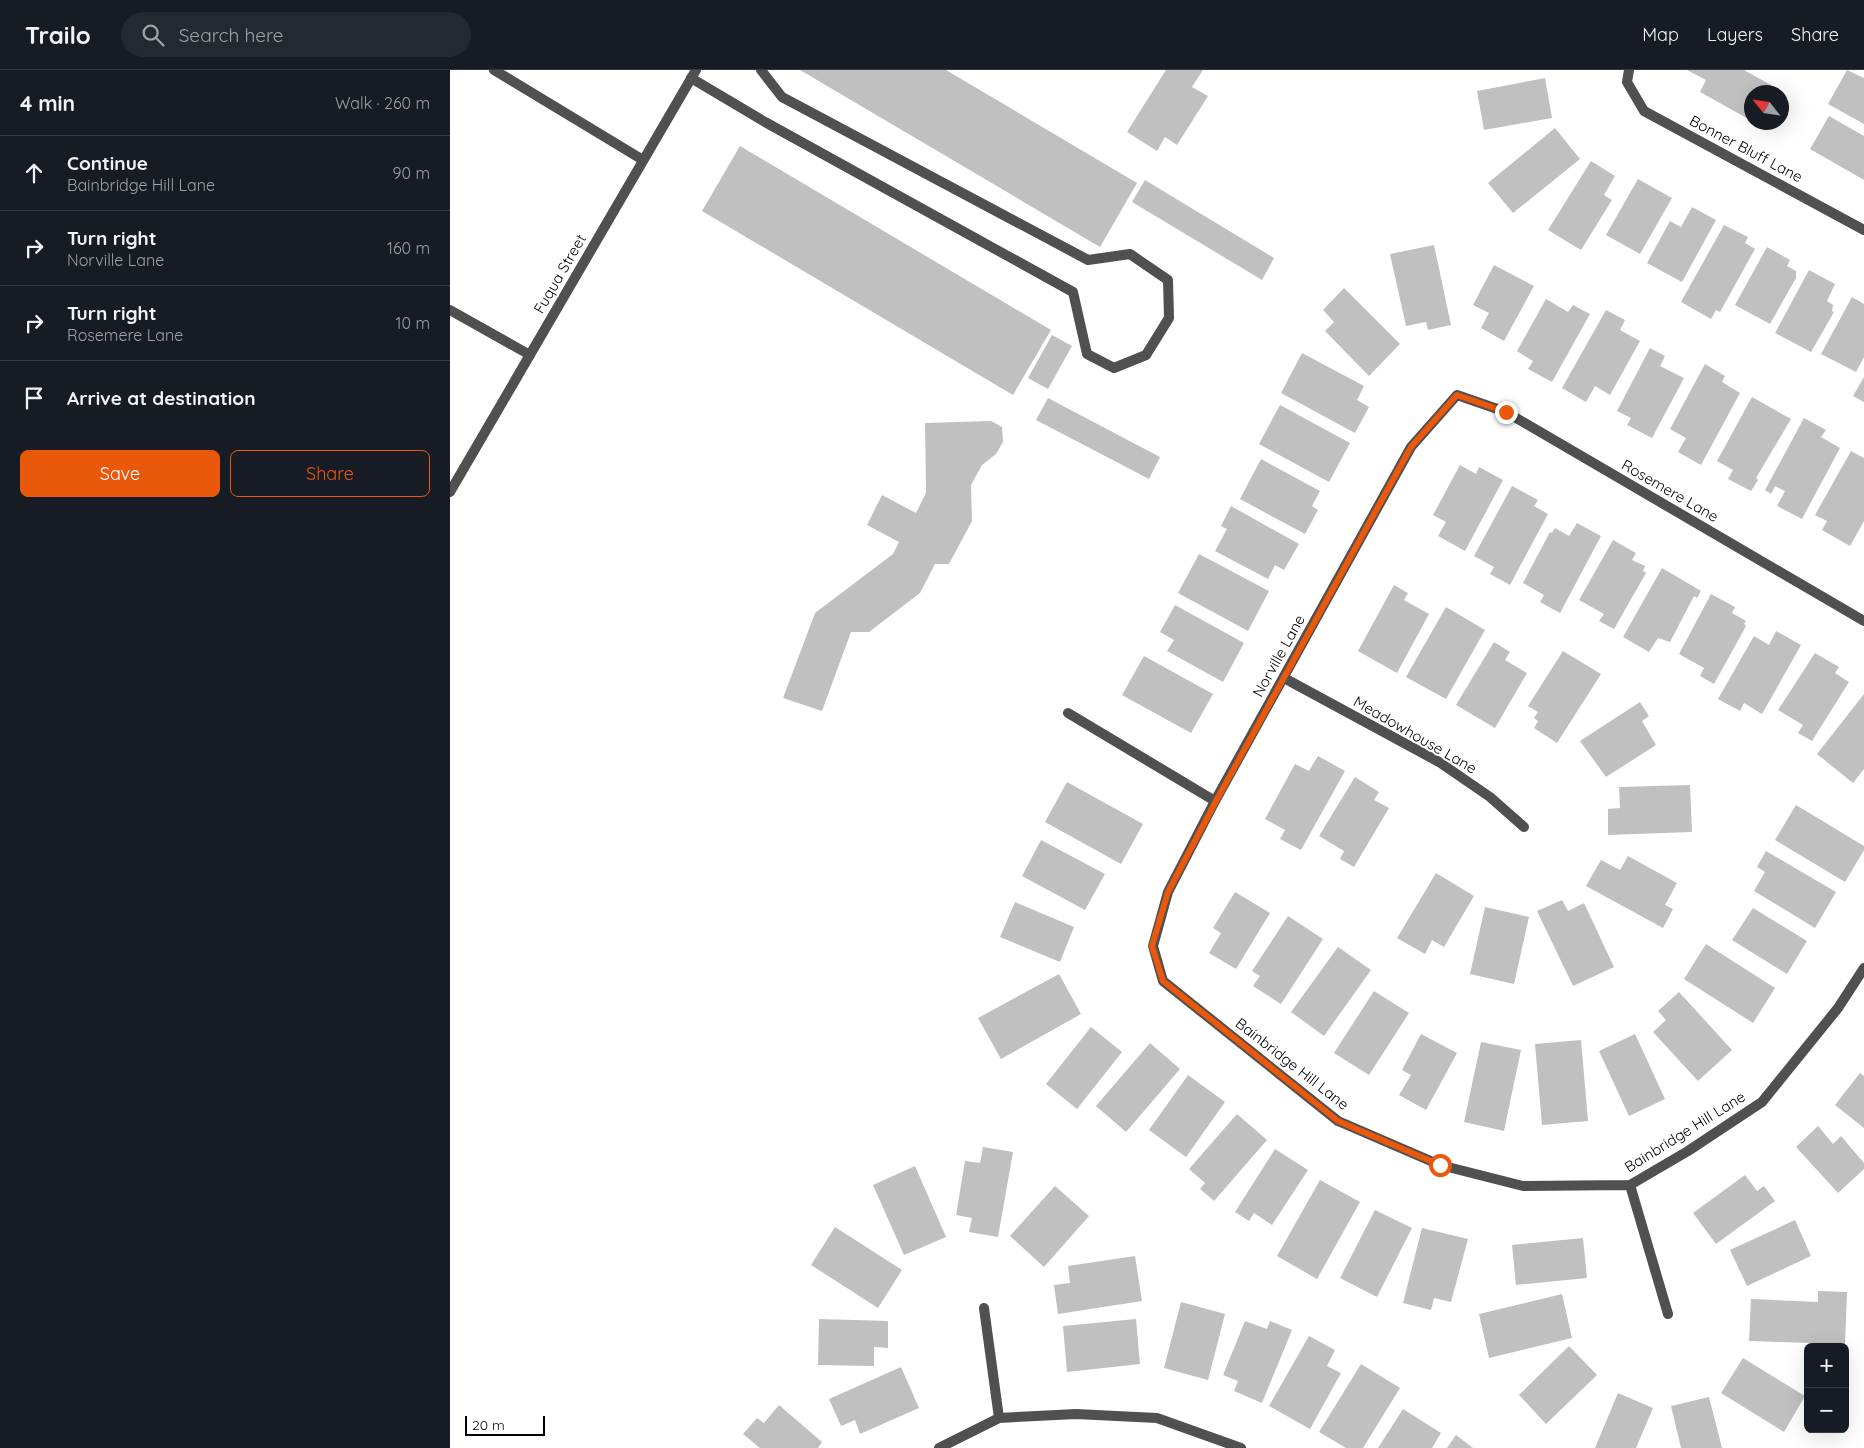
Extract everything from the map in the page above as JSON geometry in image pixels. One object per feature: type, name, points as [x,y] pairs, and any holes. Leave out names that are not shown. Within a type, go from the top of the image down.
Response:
[{"type":"street","points":[[494,70],[644,160]]},
{"type":"street","points":[[694,74],[765,122],[1073,292],[1087,354],[1114,368],[1146,355],[1170,318],[1168,280],[1130,254],[1088,260],[782,97],[761,70]]},
{"type":"street","name":"Bonner Bluff Lane","points":[[1629,70],[1628,82],[1644,111],[1864,230]]},
{"type":"street","name":"Fuqua Street","points":[[450,492],[694,74]]},
{"type":"street","points":[[450,310],[530,355]]},
{"type":"street","name":"Rosemere Lane","points":[[1457,395],[1506,412],[1864,621]]},
{"type":"street","name":"Norville Lane","points":[[1152,946],[1168,892],[1411,447],[1457,395]]},
{"type":"street","name":"Meadowhouse Lane","points":[[1284,678],[1439,762],[1490,797],[1524,827]]},
{"type":"street","points":[[1068,713],[1216,801]]},
{"type":"street","name":"Bainbridge Hill Lane","points":[[1152,946],[1163,981],[1338,1121],[1440,1165],[1523,1186],[1630,1185],[1688,1151],[1762,1102],[1838,1008],[1864,968]]},
{"type":"street","points":[[1630,1185],[1668,1314]]},
{"type":"street","points":[[984,1308],[999,1418]]},
{"type":"street","points":[[939,1448],[999,1418],[1076,1414],[1157,1418],[1241,1448]]},
{"type":"building","points":[[800,70],[946,70],[1137,183],[1100,247]]},
{"type":"building","points":[[1166,70],[1203,70],[1192,87],[1208,96],[1177,145],[1165,137],[1157,151],[1127,132]]},
{"type":"building","points":[[1687,70],[1744,70],[1771,85],[1744,85],[1744,117],[1700,92],[1706,80]]},
{"type":"building","points":[[1847,70],[1864,78],[1864,124],[1828,104]]},
{"type":"building","points":[[1545,78],[1552,118],[1484,130],[1477,91]]},
{"type":"building","points":[[1829,116],[1864,136],[1864,180],[1810,149]]},
{"type":"building","points":[[1555,128],[1580,159],[1513,213],[1488,183]]},
{"type":"building","points":[[740,146],[1051,330],[1013,395],[702,211]]},
{"type":"building","points":[[1591,161],[1615,176],[1604,195],[1612,200],[1581,250],[1548,230]]},
{"type":"building","points":[[1638,179],[1672,198],[1640,254],[1606,235]]},
{"type":"building","points":[[1145,180],[1274,258],[1262,280],[1132,202]]},
{"type":"building","points":[[1692,207],[1716,220],[1682,282],[1647,263],[1670,221],[1681,227]]},
{"type":"building","points":[[1724,225],[1748,237],[1745,243],[1755,249],[1720,312],[1716,310],[1711,319],[1681,302]]},
{"type":"building","points":[[1434,245],[1451,325],[1428,330],[1426,322],[1406,326],[1390,254]]},
{"type":"building","points":[[1767,247],[1790,260],[1787,266],[1796,271],[1796,278],[1770,324],[1735,305]]},
{"type":"building","points":[[1494,265],[1534,286],[1504,341],[1481,328],[1489,313],[1473,305]]},
{"type":"building","points":[[1809,270],[1835,284],[1827,301],[1833,305],[1832,311],[1834,312],[1811,352],[1775,333]]},
{"type":"building","points":[[1344,288],[1400,344],[1369,376],[1325,331],[1334,322],[1323,310]]},
{"type":"building","points":[[1852,297],[1864,304],[1864,357],[1856,372],[1821,354]]},
{"type":"building","points":[[1546,299],[1568,312],[1573,305],[1590,314],[1552,382],[1528,369],[1533,361],[1517,351]]},
{"type":"building","points":[[1606,310],[1625,320],[1620,330],[1640,341],[1610,395],[1595,386],[1586,402],[1562,388]]},
{"type":"building","points":[[1052,335],[1072,346],[1048,389],[1028,378]]},
{"type":"building","points":[[1650,348],[1665,356],[1660,366],[1684,378],[1652,438],[1627,425],[1631,418],[1617,411]]},
{"type":"building","points":[[1302,353],[1364,386],[1357,400],[1369,407],[1355,433],[1281,393]]},
{"type":"building","points":[[1705,364],[1725,376],[1722,382],[1740,393],[1701,465],[1678,452],[1686,438],[1670,429]]},
{"type":"building","points":[[1864,377],[1864,402],[1853,396]]},
{"type":"building","points":[[1752,397],[1791,419],[1756,478],[1758,480],[1751,491],[1728,479],[1733,470],[1717,461]]},
{"type":"building","points":[[1048,398],[1160,457],[1149,479],[1036,420]]},
{"type":"building","points":[[1280,405],[1350,443],[1329,482],[1259,444]]},
{"type":"building","points":[[1804,418],[1826,430],[1821,437],[1840,448],[1802,519],[1777,506],[1785,491],[1775,486],[1771,494],[1765,490]]},
{"type":"building","points":[[991,421],[1002,427],[1003,442],[996,454],[982,465],[971,485],[972,521],[949,564],[935,564],[920,593],[869,632],[851,632],[822,711],[783,698],[815,613],[893,554],[899,542],[867,525],[882,495],[916,513],[926,493],[925,423]]},
{"type":"building","points":[[1851,451],[1864,458],[1864,521],[1850,546],[1822,530],[1827,521],[1815,515]]},
{"type":"building","points":[[1261,459],[1320,491],[1312,506],[1318,510],[1305,534],[1240,499]]},
{"type":"building","points":[[1460,465],[1476,474],[1479,467],[1503,480],[1465,551],[1438,536],[1446,522],[1433,515]]},
{"type":"building","points":[[1512,486],[1538,500],[1534,506],[1548,514],[1510,585],[1490,574],[1494,567],[1474,556]]},
{"type":"building","points":[[1231,506],[1299,544],[1284,570],[1275,565],[1268,579],[1215,551],[1227,529],[1221,526]]},
{"type":"building","points":[[1577,523],[1601,536],[1560,613],[1540,602],[1544,595],[1523,583],[1550,532],[1552,533],[1555,528],[1569,536]]},
{"type":"building","points":[[1613,540],[1636,553],[1632,560],[1645,566],[1643,571],[1646,573],[1614,629],[1599,621],[1604,614],[1579,600]]},
{"type":"building","points":[[1199,554],[1269,591],[1248,631],[1178,593]]},
{"type":"building","points":[[1662,568],[1701,591],[1697,598],[1694,596],[1670,642],[1658,638],[1649,652],[1623,637]]},
{"type":"building","points":[[1394,585],[1408,593],[1404,600],[1429,614],[1397,673],[1358,651]]},
{"type":"building","points":[[1711,594],[1735,607],[1732,613],[1746,621],[1744,624],[1746,626],[1714,684],[1700,676],[1704,668],[1679,654]]},
{"type":"building","points":[[1175,605],[1244,643],[1223,682],[1167,651],[1174,640],[1160,632]]},
{"type":"building","points":[[1446,607],[1485,630],[1446,699],[1406,677]]},
{"type":"building","points":[[1776,631],[1801,645],[1762,714],[1744,703],[1740,711],[1718,699],[1754,636],[1769,645]]},
{"type":"building","points":[[1494,642],[1510,652],[1505,660],[1527,673],[1495,728],[1456,705]]},
{"type":"building","points":[[1563,651],[1601,674],[1557,743],[1534,728],[1538,721],[1534,718],[1538,712],[1528,706]]},
{"type":"building","points":[[1815,653],[1839,667],[1835,673],[1849,682],[1812,741],[1798,733],[1803,725],[1778,710]]},
{"type":"building","points":[[1144,656],[1213,694],[1191,733],[1122,695]]},
{"type":"building","points":[[1864,694],[1864,769],[1853,783],[1817,754]]},
{"type":"building","points":[[1640,702],[1649,716],[1642,721],[1656,745],[1606,777],[1580,741]]},
{"type":"building","points":[[1318,756],[1345,771],[1301,850],[1280,839],[1285,830],[1265,819],[1295,764],[1309,771]]},
{"type":"building","points":[[1355,777],[1379,792],[1374,800],[1389,808],[1354,867],[1340,859],[1344,851],[1319,836]]},
{"type":"building","points":[[1067,782],[1143,824],[1121,864],[1045,822]]},
{"type":"building","points":[[1690,785],[1692,832],[1608,835],[1608,809],[1620,808],[1619,787]]},
{"type":"building","points":[[1796,805],[1864,846],[1864,850],[1845,882],[1775,840]]},
{"type":"building","points":[[1041,840],[1105,874],[1085,910],[1022,876]]},
{"type":"building","points":[[1766,851],[1836,892],[1815,928],[1754,891],[1765,872],[1757,867]]},
{"type":"building","points":[[1628,856],[1677,883],[1665,905],[1673,909],[1663,928],[1586,886],[1601,860],[1620,870]]},
{"type":"building","points":[[1436,873],[1474,896],[1444,947],[1432,940],[1425,954],[1397,938]]},
{"type":"building","points":[[1235,892],[1270,913],[1236,969],[1209,953],[1221,933],[1213,928]]},
{"type":"building","points":[[1562,900],[1568,911],[1584,903],[1614,967],[1573,986],[1537,911]]},
{"type":"building","points":[[1015,902],[1074,927],[1060,962],[1000,937]]},
{"type":"building","points":[[1485,907],[1529,917],[1514,984],[1470,974]]},
{"type":"building","points":[[1753,908],[1807,941],[1787,974],[1732,940]]},
{"type":"building","points":[[1288,916],[1323,939],[1281,1004],[1253,986],[1260,976],[1252,971]]},
{"type":"building","points":[[1706,944],[1775,988],[1753,1023],[1684,979]]},
{"type":"building","points":[[1338,947],[1371,970],[1324,1036],[1291,1012]]},
{"type":"building","points":[[1059,974],[1081,1014],[1001,1059],[978,1018]]},
{"type":"building","points":[[1374,991],[1409,1013],[1369,1075],[1334,1053]]},
{"type":"building","points":[[1679,992],[1732,1050],[1698,1081],[1653,1032],[1666,1020],[1658,1011]]},
{"type":"building","points":[[1091,1027],[1122,1052],[1077,1109],[1046,1084]]},
{"type":"building","points":[[1421,1034],[1457,1053],[1426,1110],[1399,1095],[1411,1075],[1402,1070]]},
{"type":"building","points":[[1635,1034],[1665,1099],[1629,1116],[1599,1051]]},
{"type":"building","points":[[1581,1040],[1588,1121],[1542,1125],[1535,1044]]},
{"type":"building","points":[[1481,1042],[1521,1050],[1504,1131],[1464,1122]]},
{"type":"building","points":[[1150,1043],[1180,1069],[1126,1132],[1096,1106]]},
{"type":"building","points":[[1860,1073],[1864,1076],[1864,1128],[1835,1105]]},
{"type":"building","points":[[1188,1075],[1225,1102],[1186,1157],[1149,1130]]},
{"type":"building","points":[[1237,1114],[1267,1140],[1214,1201],[1200,1189],[1205,1183],[1189,1169]]},
{"type":"building","points":[[1818,1126],[1833,1144],[1841,1136],[1864,1163],[1864,1169],[1838,1193],[1796,1147]]},
{"type":"building","points":[[983,1147],[1013,1152],[998,1237],[969,1232],[972,1218],[956,1215],[965,1161],[980,1163]]},
{"type":"building","points":[[1275,1149],[1308,1170],[1272,1225],[1254,1213],[1249,1221],[1235,1212]]},
{"type":"building","points":[[915,1166],[946,1237],[904,1255],[873,1185]]},
{"type":"building","points":[[1745,1175],[1757,1191],[1764,1186],[1775,1201],[1716,1244],[1693,1213]]},
{"type":"building","points":[[1320,1180],[1360,1202],[1317,1279],[1277,1256]]},
{"type":"building","points":[[1055,1186],[1089,1216],[1044,1267],[1010,1236]]},
{"type":"building","points":[[1375,1210],[1412,1228],[1377,1297],[1340,1278]]},
{"type":"building","points":[[1795,1220],[1811,1256],[1747,1286],[1730,1250]]},
{"type":"building","points":[[835,1227],[902,1270],[878,1308],[811,1265]]},
{"type":"building","points":[[1422,1228],[1468,1239],[1451,1302],[1434,1298],[1431,1310],[1403,1303]]},
{"type":"building","points":[[1583,1238],[1587,1278],[1516,1285],[1512,1245]]},
{"type":"building","points":[[1135,1256],[1142,1301],[1058,1314],[1054,1285],[1070,1283],[1068,1266]]},
{"type":"building","points":[[1818,1291],[1847,1292],[1845,1343],[1749,1341],[1751,1299],[1818,1302]]},
{"type":"building","points":[[1562,1294],[1572,1338],[1489,1358],[1479,1314]]},
{"type":"building","points":[[1181,1302],[1225,1314],[1208,1380],[1164,1368]]},
{"type":"building","points":[[819,1319],[888,1321],[888,1348],[874,1347],[874,1366],[818,1365]]},
{"type":"building","points":[[1136,1319],[1140,1364],[1067,1372],[1063,1326]]},
{"type":"building","points":[[1245,1321],[1267,1329],[1270,1321],[1292,1330],[1262,1403],[1234,1391],[1238,1381],[1223,1375]]},
{"type":"building","points":[[1309,1336],[1335,1350],[1327,1366],[1341,1373],[1310,1429],[1269,1406]]},
{"type":"building","points":[[1569,1346],[1597,1375],[1546,1424],[1519,1395]]},
{"type":"building","points":[[1743,1358],[1804,1395],[1804,1398],[1784,1432],[1721,1393]]},
{"type":"building","points":[[1361,1364],[1400,1388],[1363,1448],[1346,1448],[1319,1432]]},
{"type":"building","points":[[901,1367],[919,1408],[860,1434],[855,1420],[841,1426],[829,1399]]},
{"type":"building","points":[[1618,1393],[1653,1408],[1636,1448],[1595,1448]]},
{"type":"building","points":[[1709,1397],[1722,1448],[1681,1448],[1671,1406]]},
{"type":"building","points":[[779,1405],[822,1442],[818,1448],[760,1448],[743,1434],[757,1418],[764,1423]]},
{"type":"building","points":[[1403,1409],[1441,1433],[1432,1448],[1378,1448]]},
{"type":"building","points":[[1456,1435],[1473,1448],[1447,1448]]},
{"type":"route","points":[[1440,1165],[1338,1121],[1163,981],[1152,946],[1168,892],[1411,447],[1457,395],[1506,412]]}]
